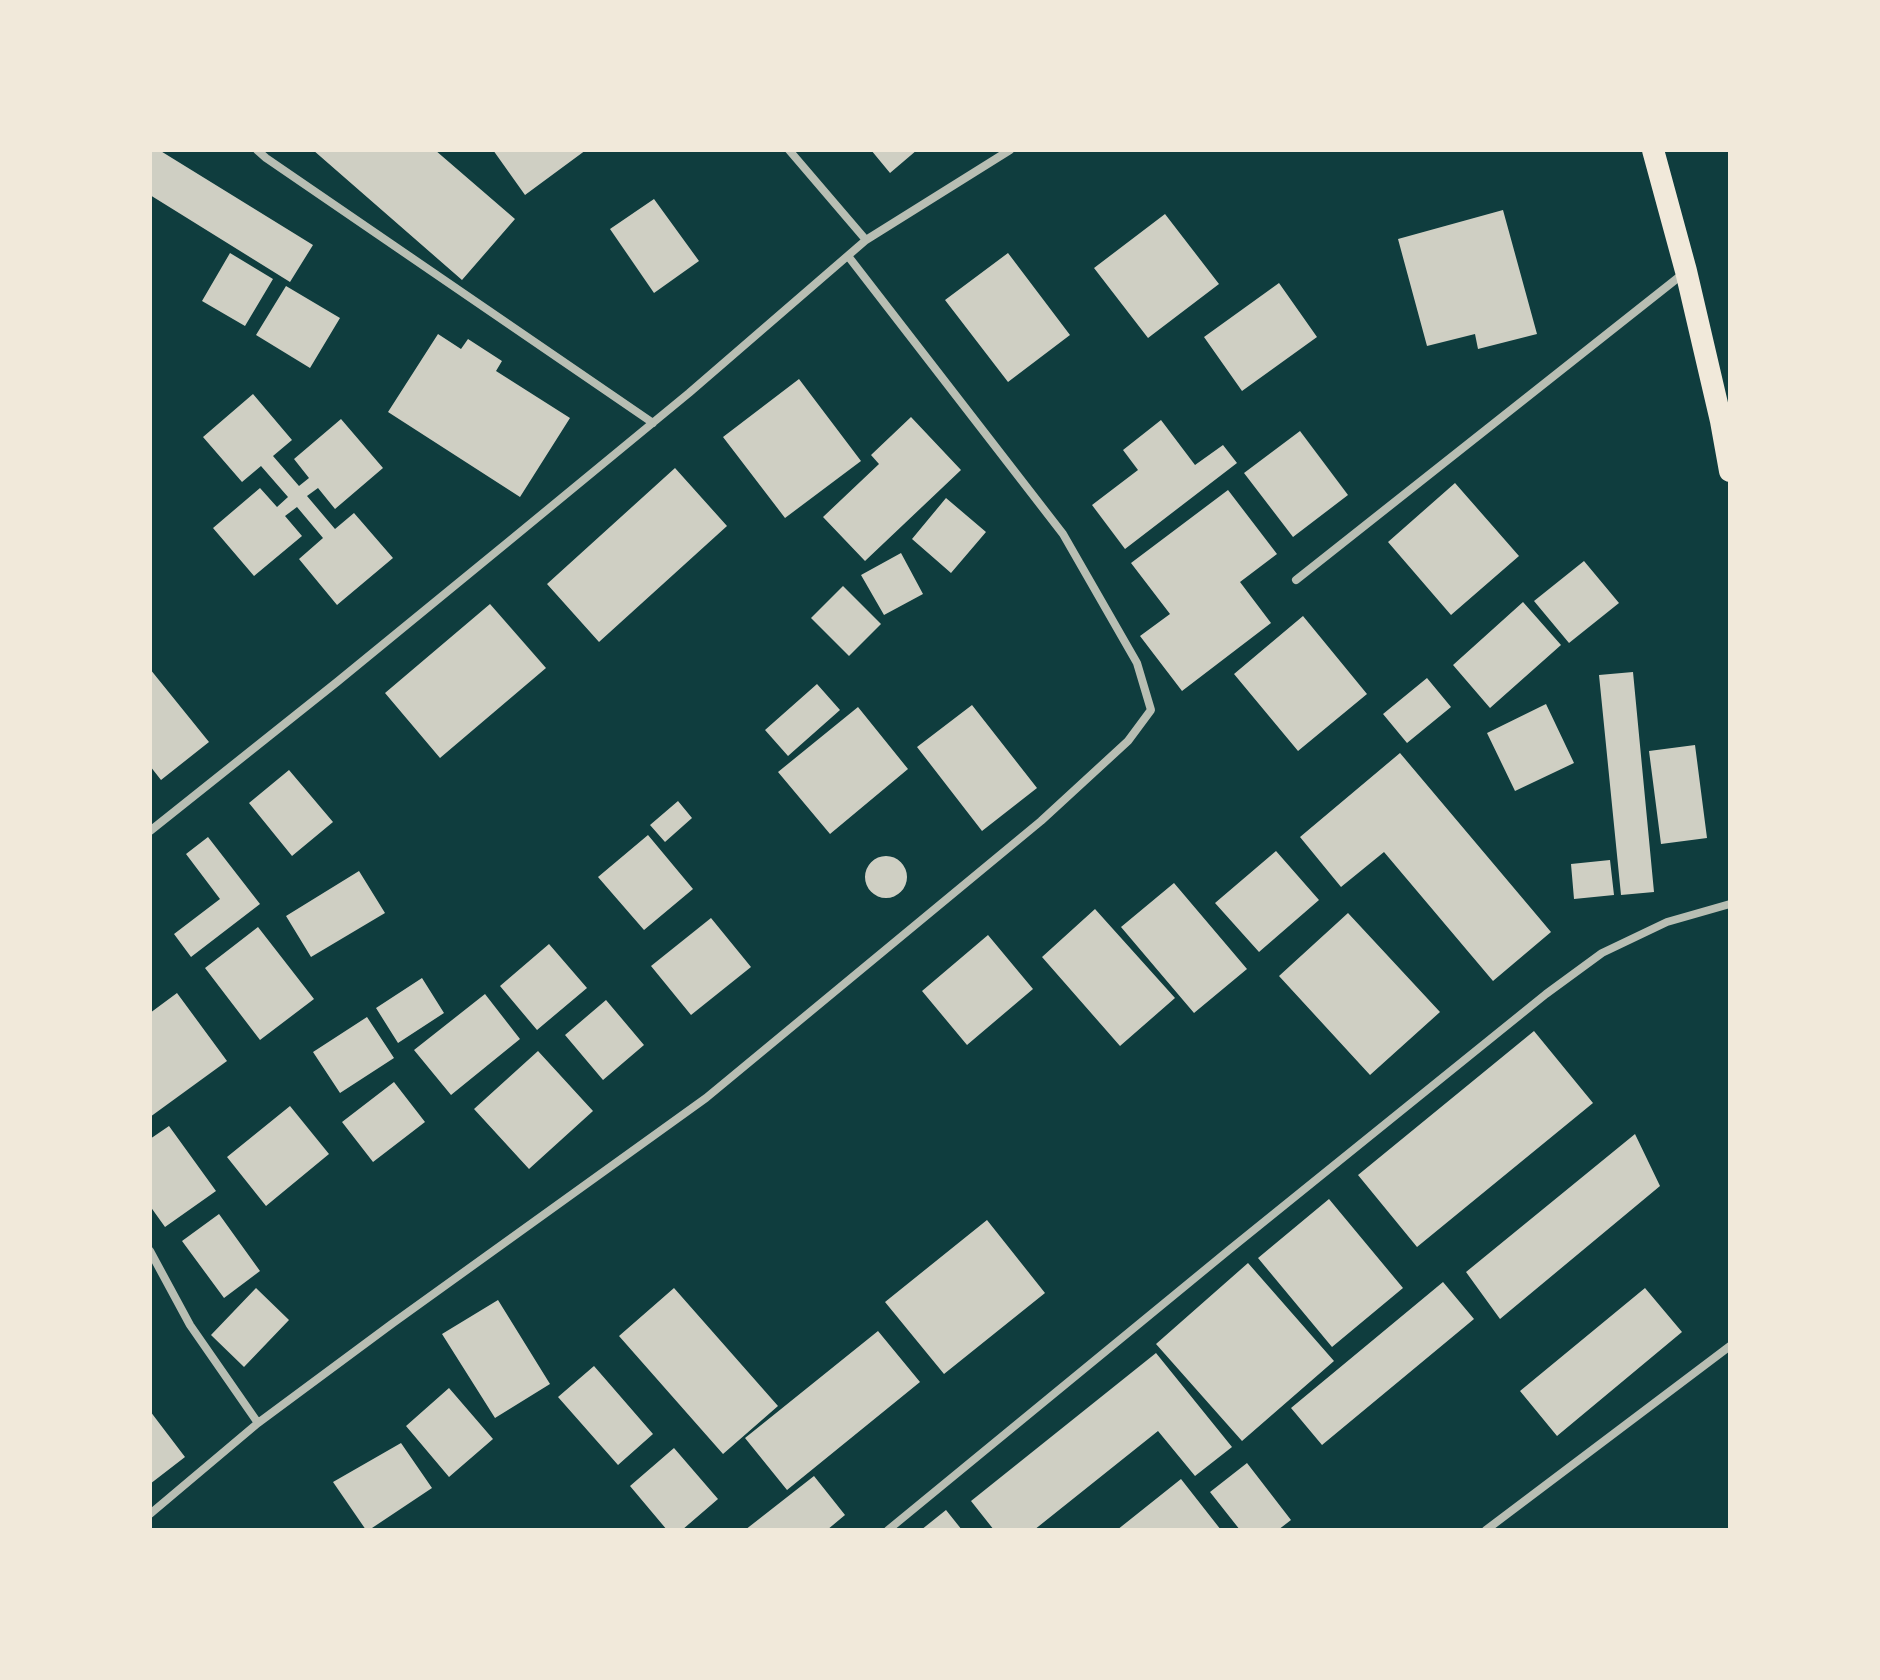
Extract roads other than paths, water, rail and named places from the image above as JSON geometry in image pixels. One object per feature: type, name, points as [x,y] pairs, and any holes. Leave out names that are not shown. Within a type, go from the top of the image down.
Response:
[{"type":"highway","points":[[1653,150],[1686,271],[1730,471]]},
{"type":"street","points":[[257,150],[653,423]]},
{"type":"street","points":[[789,150],[866,240]]},
{"type":"street","points":[[150,831],[653,423],[866,240],[1010,150]]},
{"type":"street","points":[[150,1514],[258,1423],[706,1098],[1041,821],[1128,741],[1151,710],[1137,663],[1063,534],[848,256]]},
{"type":"street","points":[[1296,580],[1686,271]]},
{"type":"street","points":[[888,1530],[1546,994],[1602,953],[1667,922],[1730,904]]},
{"type":"street","points":[[150,1251],[190,1325],[258,1423]]},
{"type":"street","points":[[1486,1530],[1730,1346]]}]
